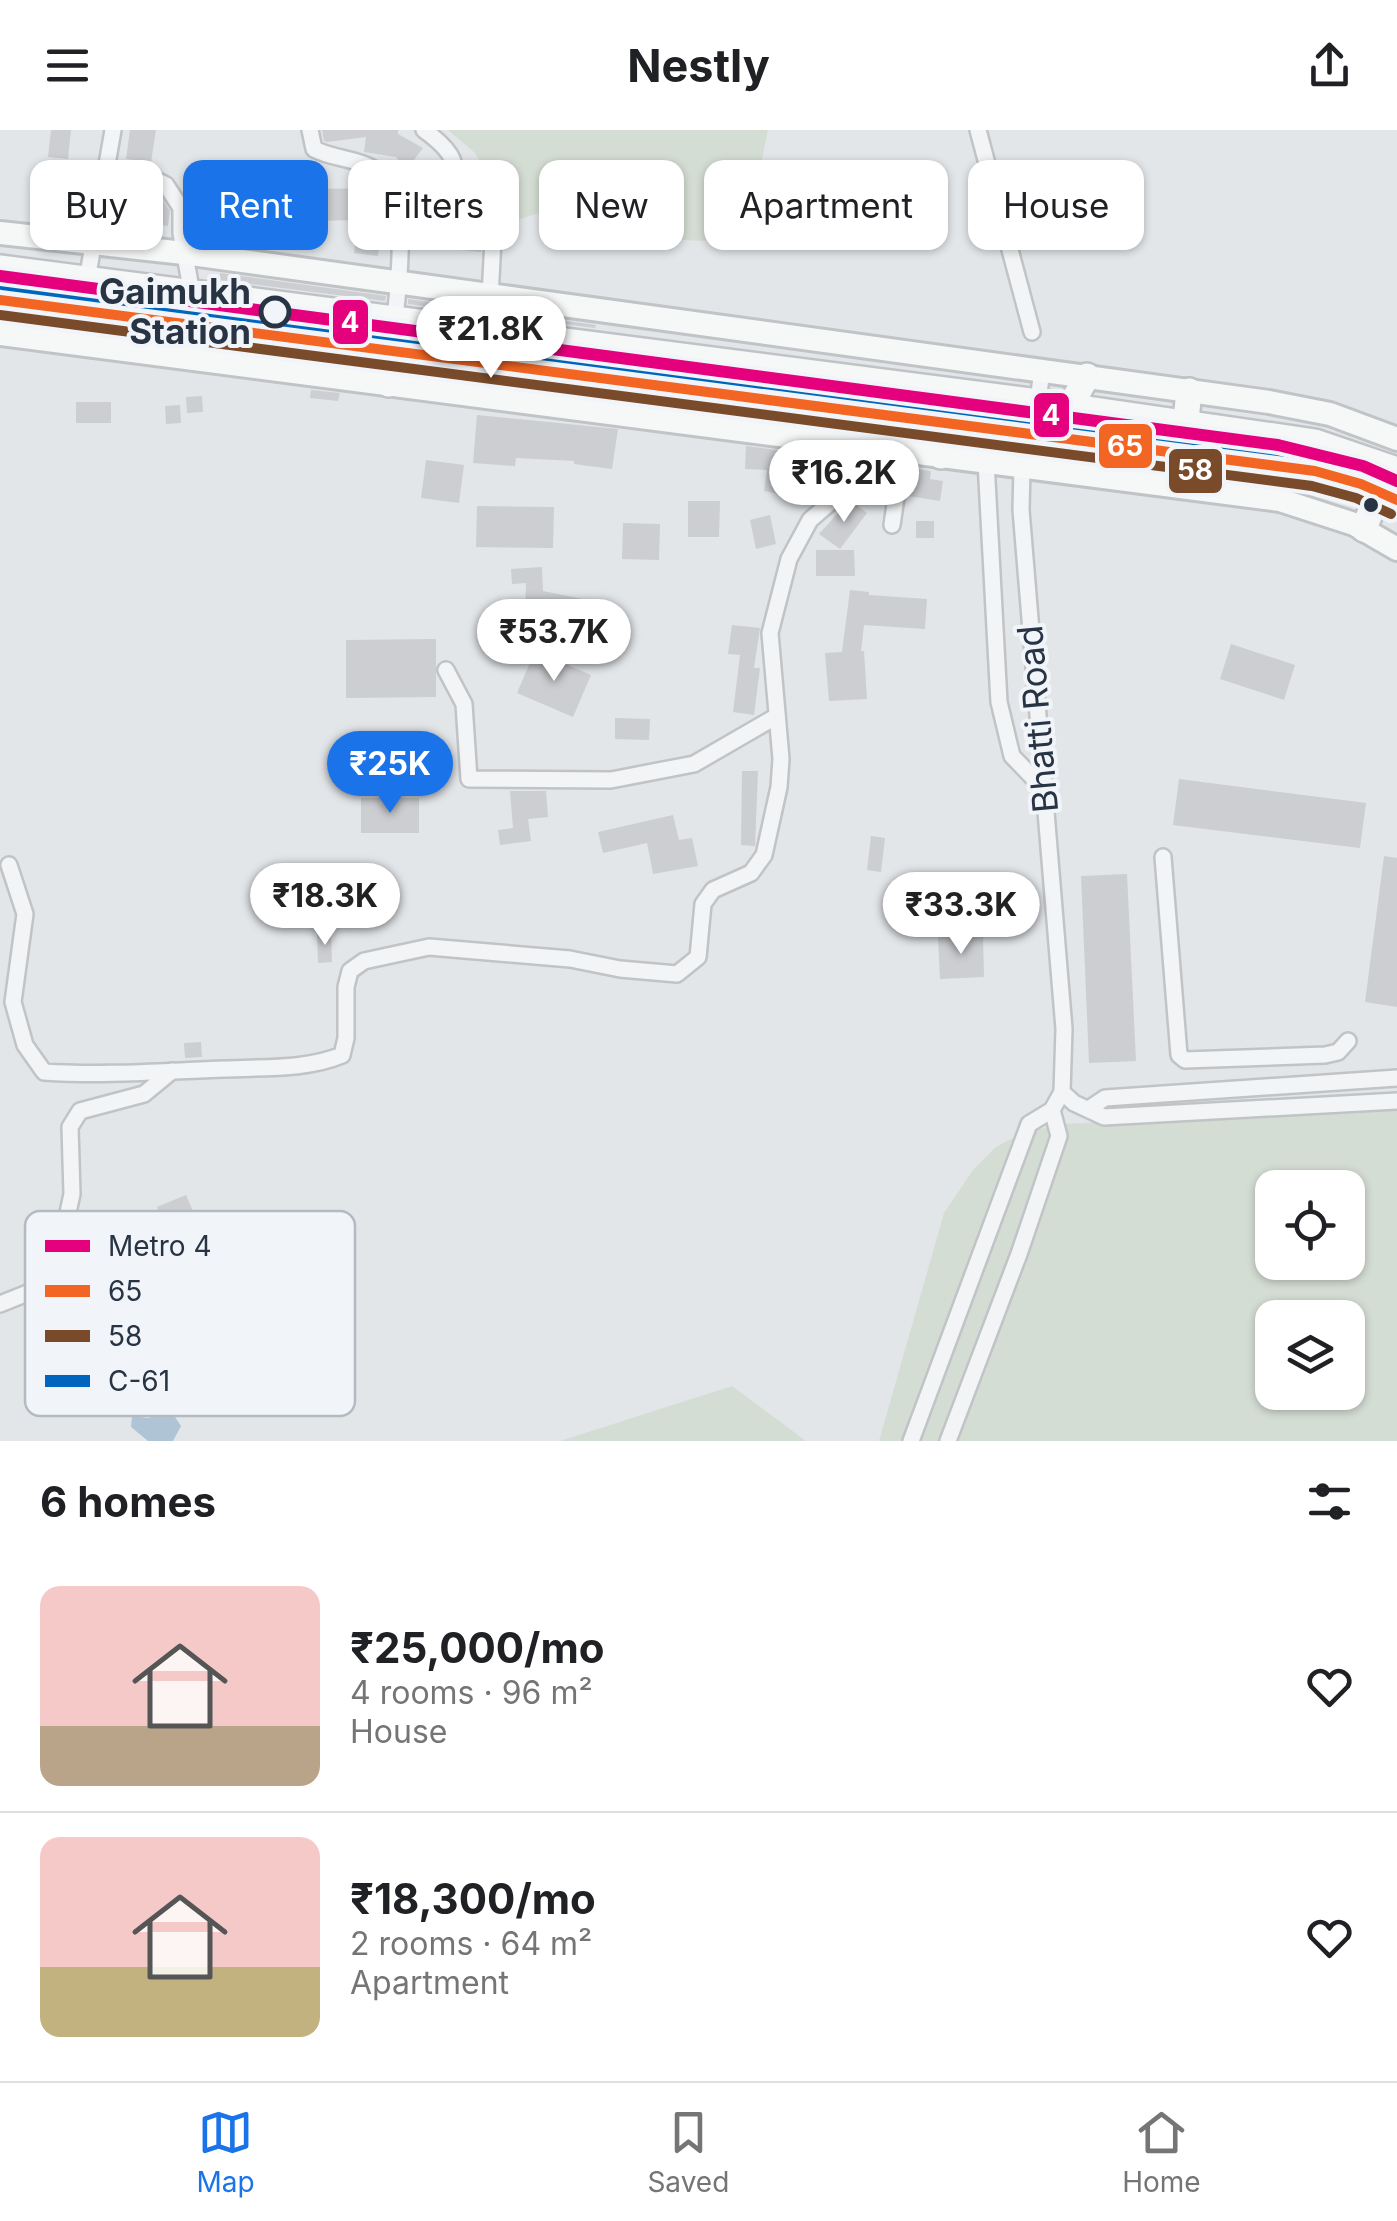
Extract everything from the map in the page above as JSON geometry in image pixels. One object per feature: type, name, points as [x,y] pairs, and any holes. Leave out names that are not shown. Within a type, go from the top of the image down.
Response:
[{"type":"main road","points":[[0,268],[993,396],[1315,442],[1391,487]]},
{"type":"main road","points":[[0,300],[1315,471],[1391,487]]},
{"type":"main road","points":[[389,384],[393,351]]},
{"type":"main road","points":[[1043,435],[1070,407],[1087,376]]},
{"type":"main road","points":[[1182,454],[1190,391]]},
{"type":"main road","points":[[942,456],[946,422]]},
{"type":"main road","points":[[1364,529],[1391,487]]},
{"type":"street","points":[[107,160],[113,130]]},
{"type":"street","points":[[310,130],[314,149],[378,171],[396,195],[400,235],[396,320]]},
{"type":"street","points":[[424,130],[452,156],[456,179],[451,208],[454,216],[494,223],[490,296]]},
{"type":"street","points":[[978,130],[1032,332]]},
{"type":"street","points":[[163,184],[182,208],[184,254],[192,294]]},
{"type":"street","points":[[0,233],[30,237]]},
{"type":"street","points":[[87,280],[91,250]]},
{"type":"street","points":[[147,250],[1190,391],[1330,414],[1397,440]]},
{"type":"street","points":[[0,334],[1280,500],[1364,529],[1397,550]]},
{"type":"street","points":[[993,396],[1012,365]]},
{"type":"street","name":"Bhatti Road","points":[[1042,369],[1038,402],[1043,435],[1022,466],[1021,510],[1064,1030],[1062,1092]]},
{"type":"street","points":[[892,525],[898,450]]},
{"type":"street","points":[[10,865],[25,914],[13,1002],[25,1044],[44,1072],[90,1075],[288,1066],[342,1055],[350,971],[364,961],[429,947],[570,959],[677,974],[698,957],[703,904],[713,890],[751,873],[764,855],[782,758],[770,632],[788,560],[810,520],[898,450]]},
{"type":"street","points":[[986,462],[999,702],[1012,756],[1044,789]]},
{"type":"street","points":[[446,670],[464,704],[469,779],[610,780],[694,764],[777,716]]},
{"type":"street","points":[[1163,857],[1179,1055],[1185,1060],[1325,1055],[1338,1052],[1348,1041]]},
{"type":"street","points":[[1227,1058],[1230,1090]]},
{"type":"street","points":[[1247,1058],[1251,1108]]},
{"type":"street","points":[[68,1211],[72,1194],[70,1128],[80,1111],[144,1094],[172,1072]]},
{"type":"street","points":[[1090,1108],[1105,1098],[1397,1078]]},
{"type":"street","points":[[1319,1083],[1320,1105]]},
{"type":"street","points":[[911,1441],[1028,1124],[1052,1110],[1062,1092],[1104,1117],[1397,1101]]},
{"type":"street","points":[[948,1441],[1059,1136],[1052,1110]]},
{"type":"street","points":[[0,1304],[25,1294]]},
{"type":"shaded area","points":[[448,130],[768,130],[762,160],[704,160],[702,241],[684,240],[684,160],[539,160],[539,213],[519,219],[519,160],[479,160]]},
{"type":"shaded area","points":[[1397,1110],[1397,1441],[879,1441],[944,1213],[973,1170],[996,1147],[1023,1133],[1061,1124]]},
{"type":"shaded area","points":[[732,1386],[806,1441],[560,1441]]},
{"type":"water","points":[[132,1416],[174,1416],[181,1426],[173,1441],[148,1441],[131,1427]]},
{"type":"building","points":[[51,130],[71,130],[68,159],[48,157]]},
{"type":"building","points":[[130,130],[156,130],[151,160],[126,159]]},
{"type":"building","points":[[322,130],[398,130],[398,134],[423,148],[414,160],[398,160],[364,152],[366,137],[324,141]]},
{"type":"building","points":[[348,188],[348,220],[328,221],[328,189]]},
{"type":"building","points":[[163,201],[170,211],[168,226],[163,225]]},
{"type":"building","points":[[354,250],[379,250],[378,256]]},
{"type":"building","points":[[220,273],[386,296],[385,301],[219,280]]},
{"type":"building","points":[[408,299],[596,325],[595,328],[408,304]]},
{"type":"building","points":[[210,346],[375,365],[375,367]]},
{"type":"building","points":[[407,372],[587,393],[587,395]]},
{"type":"building","points":[[311,390],[340,393],[338,401],[310,398]]},
{"type":"building","points":[[202,396],[203,412],[187,413],[186,397]]},
{"type":"building","points":[[76,402],[111,402],[111,423],[76,423]]},
{"type":"building","points":[[180,405],[181,423],[166,424],[165,406]]},
{"type":"building","points":[[477,415],[618,429],[612,469],[574,461],[516,458],[515,466],[473,463]]},
{"type":"building","points":[[746,446],[861,461],[847,473],[784,471],[780,494],[764,491],[767,470],[745,469]]},
{"type":"building","points":[[426,460],[464,465],[459,503],[421,498]]},
{"type":"building","points":[[912,468],[931,471],[930,479],[943,481],[940,501],[908,496]]},
{"type":"building","points":[[850,500],[867,513],[840,549],[819,534]]},
{"type":"building","points":[[688,501],[720,501],[719,537],[688,537]]},
{"type":"building","points":[[477,506],[554,507],[553,548],[476,547]]},
{"type":"building","points":[[770,515],[776,544],[756,549],[750,520]]},
{"type":"building","points":[[916,521],[934,521],[934,538],[916,538]]},
{"type":"building","points":[[623,523],[660,524],[659,560],[622,559]]},
{"type":"building","points":[[816,550],[854,550],[855,576],[816,576]]},
{"type":"building","points":[[542,567],[543,591],[592,601],[584,631],[563,625],[566,616],[525,614],[526,583],[512,584],[511,569]]},
{"type":"building","points":[[850,590],[927,599],[925,629],[864,625],[861,651],[867,699],[829,701],[825,653],[842,652]]},
{"type":"building","points":[[732,625],[760,628],[754,668],[760,668],[754,715],[733,712],[740,655],[728,654]]},
{"type":"building","points":[[436,639],[436,697],[346,698],[346,640]]},
{"type":"building","points":[[1231,644],[1295,665],[1284,700],[1220,679]]},
{"type":"building","points":[[535,651],[591,675],[573,717],[517,693]]},
{"type":"building","points":[[615,718],[650,719],[649,740],[615,739]]},
{"type":"building","points":[[742,771],[758,771],[755,846],[741,845]]},
{"type":"building","points":[[1179,779],[1366,803],[1360,848],[1173,825]]},
{"type":"building","points":[[510,791],[546,791],[548,817],[528,819],[531,841],[500,845],[498,830],[513,828]]},
{"type":"building","points":[[361,798],[419,798],[419,833],[361,833]]},
{"type":"building","points":[[673,815],[679,840],[692,838],[698,866],[653,874],[647,843],[603,853],[598,832]]},
{"type":"building","points":[[871,836],[885,838],[881,872],[867,870]]},
{"type":"building","points":[[1384,856],[1397,858],[1397,1007],[1365,1002]]},
{"type":"building","points":[[1127,874],[1136,1061],[1089,1063],[1081,876]]},
{"type":"building","points":[[331,933],[332,962],[318,963],[317,934]]},
{"type":"building","points":[[983,936],[984,977],[940,979],[938,937]]},
{"type":"building","points":[[201,1042],[202,1057],[185,1058],[184,1043]]},
{"type":"building","points":[[186,1195],[193,1211],[159,1211],[157,1207]]},
{"type":"metro line","name":"4","points":[[0,276],[1278,445],[1363,466],[1397,481]]},
{"type":"transit line","name":"C-61","points":[[2,285],[1317,456],[1397,484]]},
{"type":"transit line","name":"65","points":[[0,300],[1315,471],[1361,484],[1397,500]]},
{"type":"transit line","name":"58","points":[[0,315],[1312,486],[1356,498],[1391,514]]},
{"type":"place","name":"Gaimukh Station","points":[[275,312]]}]
